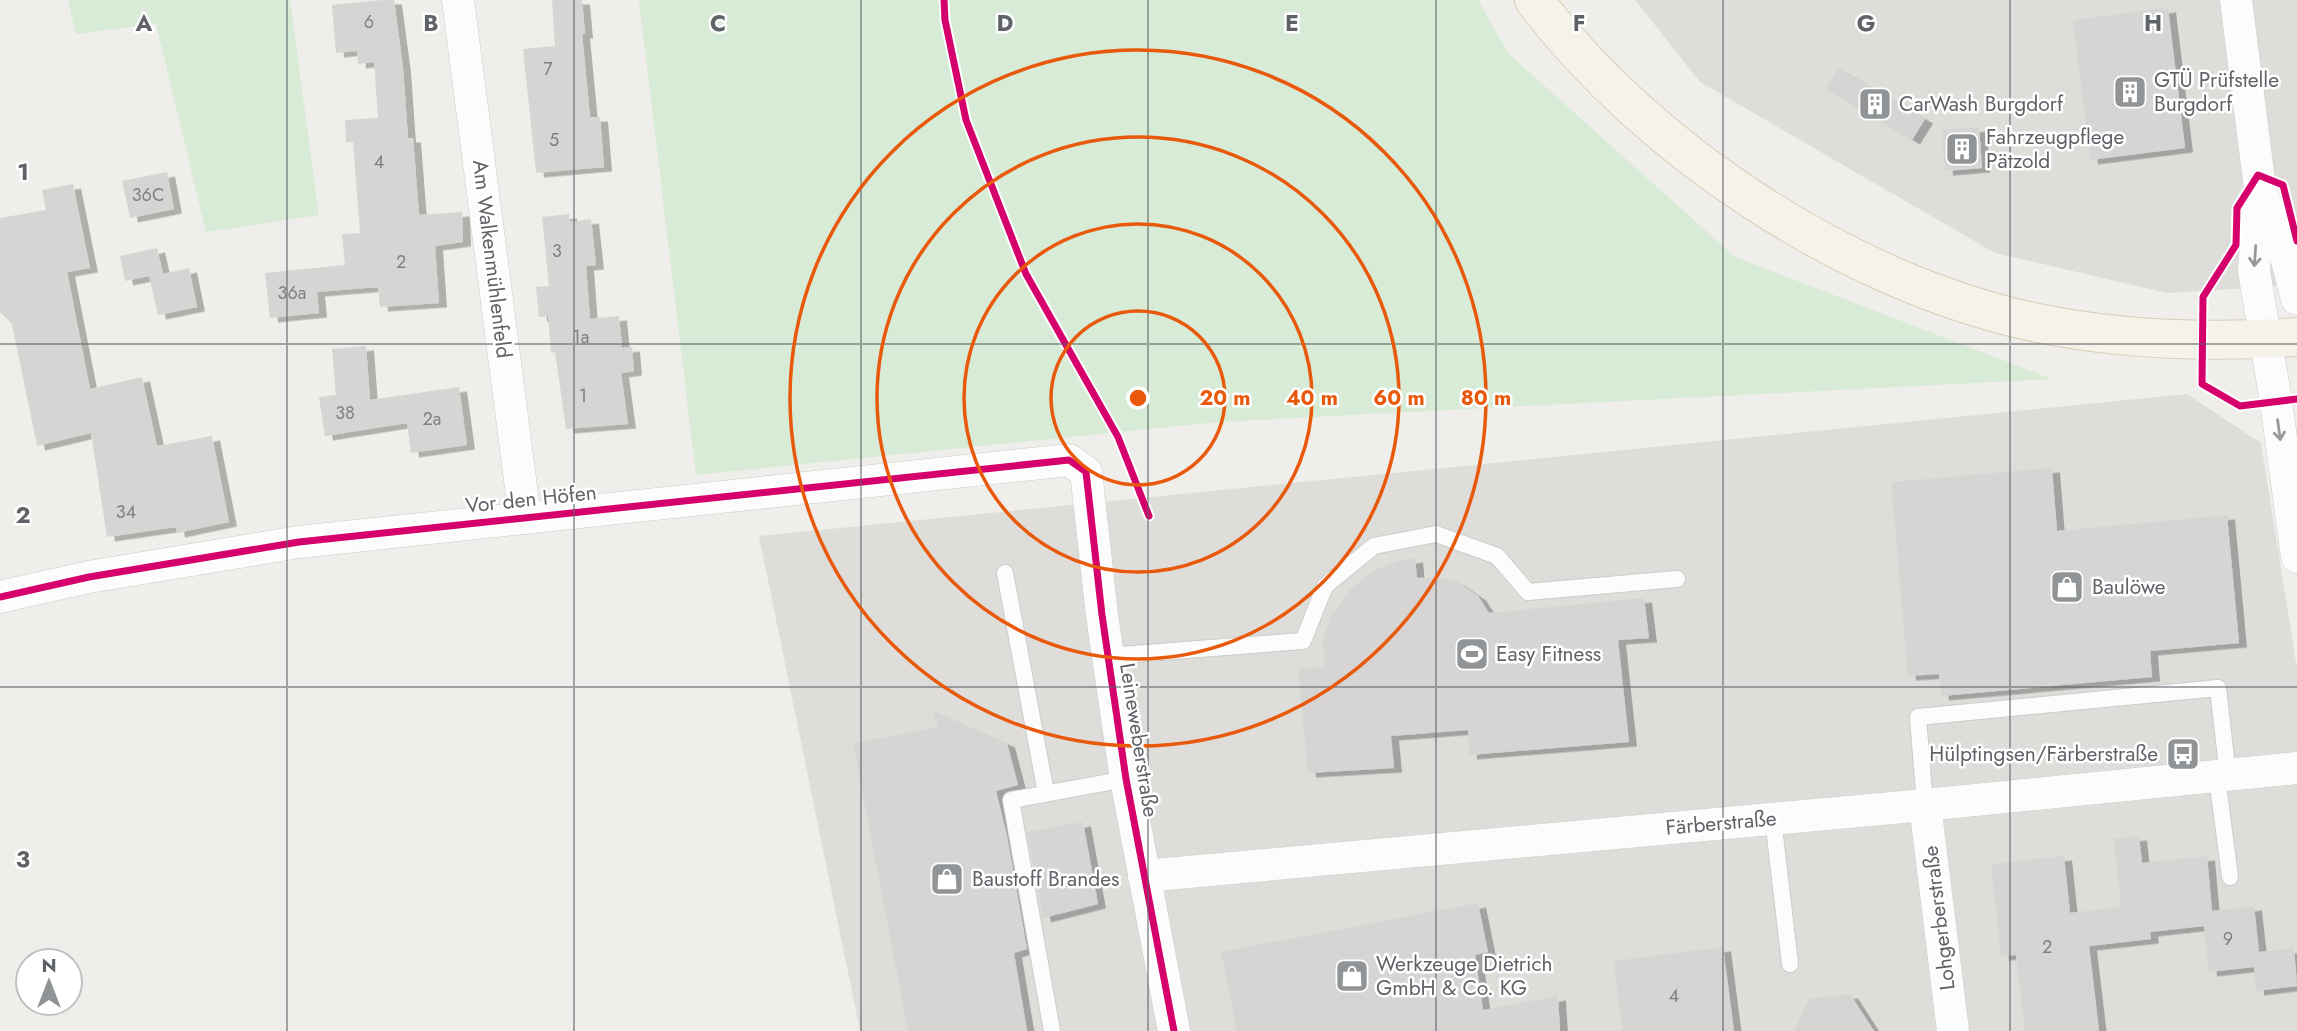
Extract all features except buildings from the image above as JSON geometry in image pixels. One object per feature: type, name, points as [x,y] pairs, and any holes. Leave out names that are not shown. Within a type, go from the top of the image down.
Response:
[{"type":"main road","points":[[1534,0],[1577,51],[1670,138],[1755,201],[1856,258],[1949,298],[2032,321],[2117,335],[2160,338],[2281,338]]},
{"type":"street","name":"Am Walkenmühlenfeld","points":[[458,0],[525,517]]},
{"type":"street","points":[[2236,0],[2260,188],[2254,271],[2281,338],[2276,401],[2297,557]]},
{"type":"street","points":[[2260,188],[2286,257],[2297,299]]},
{"type":"street","name":"Vor den Höfen","points":[[0,597],[89,577],[299,542],[1069,460]]},
{"type":"street","name":"Leineweberstraße","points":[[1069,460],[1086,472],[1126,779],[1174,1031]]},
{"type":"street","points":[[2284,769],[2297,747]]},
{"type":"street","name":"Färberstraße","points":[[1144,876],[1925,805],[2284,769]]},
{"type":"street","name":"Lohgerberstraße","points":[[1925,805],[1952,1031]]},
{"type":"lane","points":[[1108,656],[1303,642],[1325,586],[1374,546],[1436,534],[1497,556],[1528,592],[1677,579]]},
{"type":"lane","points":[[1005,573],[1046,793]]},
{"type":"lane","points":[[1925,805],[1918,717],[2218,688],[2230,877]]},
{"type":"lane","points":[[1052,1031],[1011,800],[1126,779]]},
{"type":"lane","points":[[1773,819],[1790,964]]},
{"type":"shaded area","points":[[1635,0],[2297,0],[2297,285],[2167,293],[1995,253],[1700,82]]},
{"type":"shaded area","points":[[2187,394],[2261,443],[2297,669],[2297,1031],[860,1031],[759,536]]},
{"type":"green space","points":[[68,0],[290,0],[319,215],[206,232],[156,24],[76,34]]},
{"type":"green space","points":[[639,0],[1478,0],[1509,54],[1735,257],[2052,379],[1218,422],[696,475]]},
{"type":"cycle path","points":[[944,0],[945,20],[966,120],[1026,274],[1118,437],[1149,516]]},
{"type":"cycle path","points":[[2297,241],[2283,185],[2258,175],[2237,208],[2236,245],[2203,297],[2202,384],[2240,406],[2297,399]]},
{"type":"cycle path","points":[[0,597],[89,577],[299,542],[1069,460],[1086,472],[1102,615],[1126,779],[1174,1031]]},
{"type":"place","name":"GTÜ Prüfstelle Burgdorf","points":[[2130,92]]},
{"type":"place","name":"CarWash Burgdorf","points":[[1875,104]]},
{"type":"place","name":"Fahrzeugpflege Pätzold","points":[[1962,149]]},
{"type":"place","name":"Baulöwe","points":[[2067,587]]},
{"type":"place","name":"Easy Fitness","points":[[1472,654]]},
{"type":"place","name":"Hülptingsen/Färberstraße","points":[[2183,754]]},
{"type":"place","name":"Baustoff Brandes","points":[[947,879]]},
{"type":"place","name":"Werkzeuge Dietrich GmbH & Co. KG","points":[[1352,976]]}]
